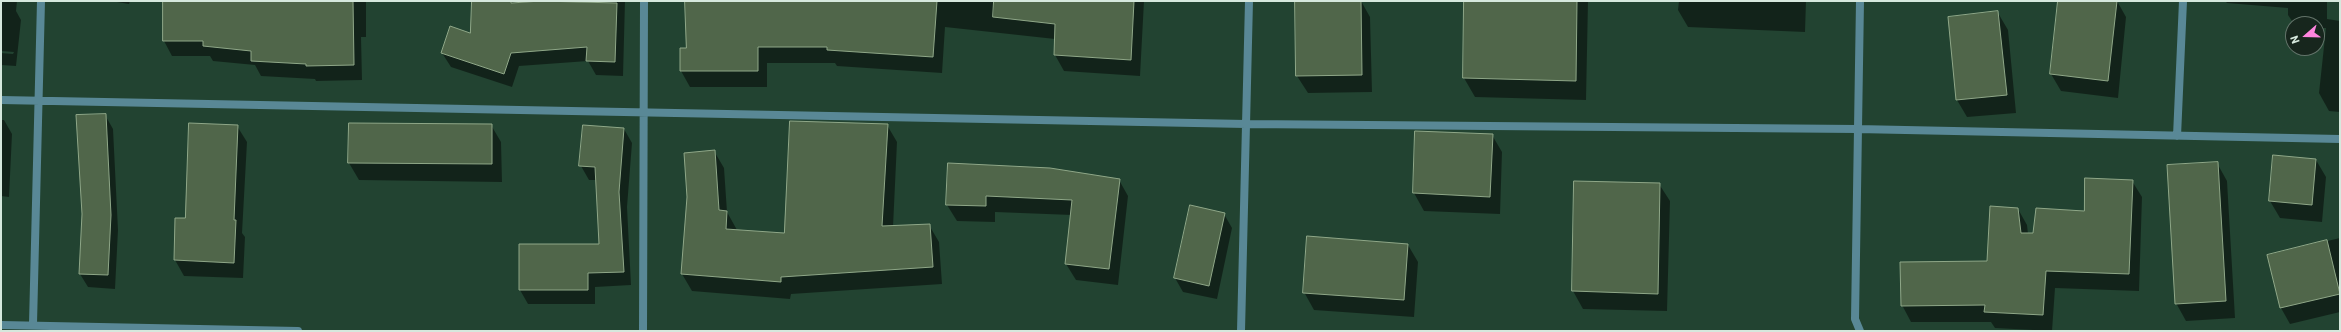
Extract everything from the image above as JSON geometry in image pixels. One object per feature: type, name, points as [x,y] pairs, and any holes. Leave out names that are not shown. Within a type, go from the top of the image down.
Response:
[{"type":"street","points":[[33,324],[41,1]]},
{"type":"street","points":[[643,331],[644,1]]},
{"type":"street","points":[[1241,331],[1248,1]]},
{"type":"street","points":[[1860,1],[1854,319],[1860,331]]},
{"type":"street","points":[[2177,136],[2183,1]]},
{"type":"street","points":[[1,100],[1246,124],[1858,130],[2340,139]]},
{"type":"street","points":[[1,325],[33,324],[62,328],[298,331]]},
{"type":"building","points":[[163,1],[353,1],[354,65],[306,66],[306,64],[251,61],[251,51],[203,46],[203,41],[163,41]]},
{"type":"building","points":[[472,1],[511,1],[511,3],[541,1],[617,3],[615,62],[586,61],[587,47],[511,53],[504,74],[441,53],[450,26],[470,33]]},
{"type":"building","points":[[685,1],[937,1],[933,57],[827,50],[827,47],[758,47],[758,71],[680,71],[680,48],[686,48]]},
{"type":"building","points":[[994,1],[1134,1],[1131,60],[1054,55],[1055,24],[993,17]]},
{"type":"building","points":[[1295,1],[1361,1],[1362,75],[1296,76]]},
{"type":"building","points":[[1464,1],[1577,1],[1576,81],[1463,78]]},
{"type":"building","points":[[2058,1],[2117,1],[2108,81],[2050,74]]},
{"type":"building","points":[[1998,11],[2007,95],[1956,100],[1948,17]]},
{"type":"building","points":[[106,114],[111,215],[108,275],[79,274],[82,214],[76,115]]},
{"type":"building","points":[[790,121],[888,124],[882,226],[930,224],[933,267],[781,277],[781,282],[681,274],[687,197],[684,153],[715,150],[719,210],[727,211],[726,229],[784,233]]},
{"type":"building","points":[[189,123],[238,125],[234,220],[236,220],[234,263],[174,260],[175,218],[185,218]]},
{"type":"building","points":[[349,123],[492,124],[492,164],[348,163]]},
{"type":"building","points":[[583,125],[624,128],[619,192],[624,272],[588,273],[588,290],[519,290],[519,244],[599,244],[595,167],[579,166]]},
{"type":"building","points":[[1415,131],[1493,134],[1490,197],[1413,193]]},
{"type":"building","points":[[2273,155],[2316,159],[2312,205],[2269,201]]},
{"type":"building","points":[[2218,162],[2226,301],[2175,304],[2167,165]]},
{"type":"building","points":[[948,163],[1050,168],[1120,179],[1109,269],[1065,264],[1072,200],[986,196],[986,206],[946,205]]},
{"type":"building","points":[[2085,178],[2133,180],[2129,274],[2046,271],[2043,315],[1984,312],[1985,305],[1901,306],[1900,262],[1987,261],[1990,206],[2018,208],[2021,233],[2033,233],[2036,208],[2084,211]]},
{"type":"building","points":[[1574,181],[1660,183],[1658,294],[1572,291]]},
{"type":"building","points":[[1190,205],[1225,213],[1209,286],[1174,278]]},
{"type":"building","points":[[1307,236],[1408,244],[1404,300],[1303,293]]},
{"type":"building","points":[[2327,240],[2340,294],[2280,308],[2267,255]]}]
